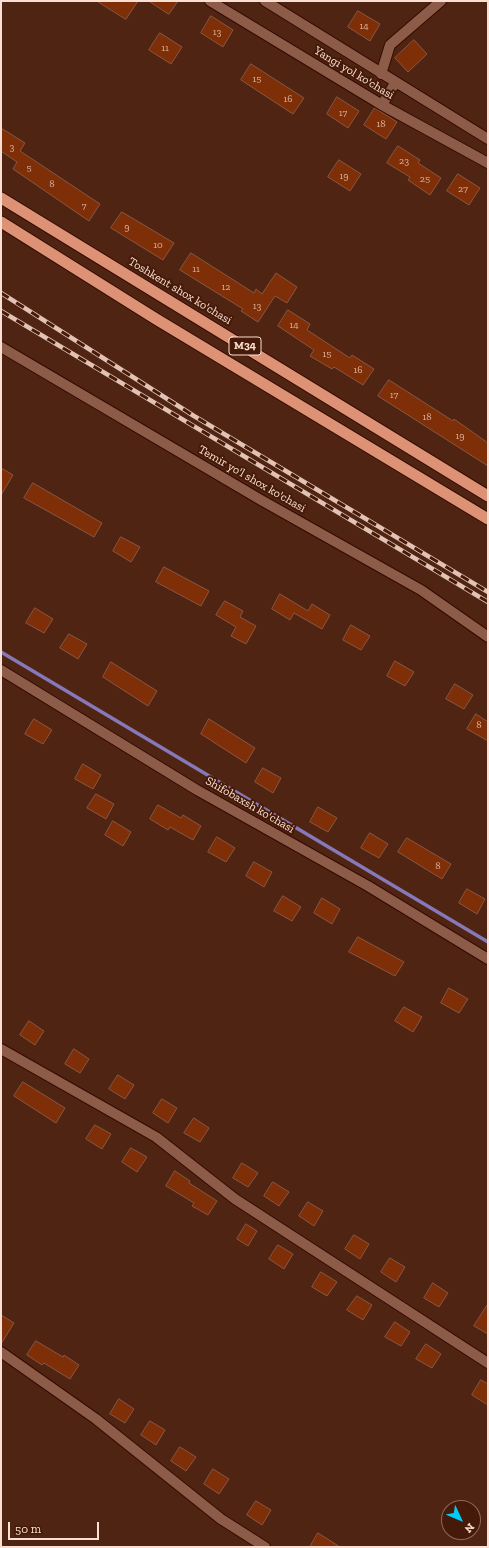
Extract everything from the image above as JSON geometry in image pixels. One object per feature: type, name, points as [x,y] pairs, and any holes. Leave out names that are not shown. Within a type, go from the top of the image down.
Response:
[{"type":"highway","name":"Toshkent shox ko'chasi","points":[[1,198],[488,496]]},
{"type":"highway","name":"M34","points":[[1,222],[156,319],[488,520]]},
{"type":"street","name":"Yangi yol ko'chasi","points":[[210,1],[382,105],[488,164]]},
{"type":"street","points":[[265,1],[395,83],[488,139]]},
{"type":"street","points":[[381,74],[390,45],[441,1]]},
{"type":"street","points":[[382,105],[395,83]]},
{"type":"street","name":"Temir yo'l shox ko'chasi","points":[[1,347],[261,500],[420,590],[488,637]]},
{"type":"street","name":"Shifobaxsh ko'chasi","points":[[1,670],[197,790],[368,886],[488,959]]},
{"type":"street","points":[[1,1049],[156,1137],[234,1199],[488,1363]]},
{"type":"street","points":[[1,1352],[96,1419],[221,1519],[265,1547]]},
{"type":"building","points":[[97,1],[138,1],[126,19]]},
{"type":"building","points":[[149,1],[178,1],[169,14]]},
{"type":"building","points":[[358,11],[380,24],[370,41],[348,27]]},
{"type":"building","points":[[211,16],[233,30],[223,47],[201,33]]},
{"type":"building","points":[[160,33],[182,47],[171,64],[149,50]]},
{"type":"building","points":[[414,40],[427,54],[408,72],[395,58]]},
{"type":"building","points":[[251,64],[304,98],[293,114],[241,80]]},
{"type":"building","points":[[337,97],[359,111],[348,128],[327,114]]},
{"type":"building","points":[[375,108],[397,122],[386,139],[364,125]]},
{"type":"building","points":[[1,128],[25,143],[20,151],[100,204],[89,221],[13,169],[17,162],[1,151]]},
{"type":"building","points":[[398,146],[420,160],[418,163],[441,178],[430,195],[408,180],[410,177],[387,163]]},
{"type":"building","points":[[339,160],[361,174],[350,191],[328,177]]},
{"type":"building","points":[[458,174],[480,188],[469,205],[447,191]]},
{"type":"building","points":[[122,212],[174,243],[163,260],[111,228]]},
{"type":"building","points":[[191,253],[254,293],[256,289],[262,294],[276,273],[297,287],[287,303],[275,296],[258,322],[241,311],[243,309],[180,270]]},
{"type":"building","points":[[288,310],[310,324],[307,330],[350,358],[352,355],[374,369],[363,385],[334,367],[332,369],[310,356],[314,350],[278,326]]},
{"type":"building","points":[[389,380],[453,421],[454,419],[488,443],[488,466],[378,396]]},
{"type":"building","points":[[1,468],[13,475],[1,495]]},
{"type":"building","points":[[33,483],[102,523],[94,537],[24,498]]},
{"type":"building","points":[[121,537],[140,547],[131,562],[113,551]]},
{"type":"building","points":[[164,567],[209,591],[201,606],[156,582]]},
{"type":"building","points":[[280,594],[308,611],[312,604],[330,615],[322,629],[294,613],[290,620],[272,609]]},
{"type":"building","points":[[225,601],[243,611],[240,617],[256,626],[246,644],[231,636],[236,627],[216,615]]},
{"type":"building","points":[[35,608],[53,619],[44,633],[26,623]]},
{"type":"building","points":[[351,625],[370,636],[361,650],[343,640]]},
{"type":"building","points":[[69,634],[87,644],[78,659],[60,648]]},
{"type":"building","points":[[395,661],[414,672],[405,686],[387,676]]},
{"type":"building","points":[[111,662],[157,691],[148,706],[103,677]]},
{"type":"building","points":[[455,684],[473,695],[464,709],[446,699]]},
{"type":"building","points":[[476,714],[488,722],[488,741],[467,729]]},
{"type":"building","points":[[34,719],[52,730],[43,744],[25,734]]},
{"type":"building","points":[[209,719],[255,748],[246,763],[201,734]]},
{"type":"building","points":[[83,764],[101,775],[93,789],[75,779]]},
{"type":"building","points":[[263,768],[281,778],[273,793],[255,782]]},
{"type":"building","points":[[96,794],[114,804],[106,819],[87,808]]},
{"type":"building","points":[[158,805],[181,818],[183,815],[201,826],[193,840],[170,827],[168,830],[150,819]]},
{"type":"building","points":[[318,807],[337,818],[328,832],[310,822]]},
{"type":"building","points":[[113,821],[131,832],[123,846],[105,835]]},
{"type":"building","points":[[370,833],[388,844],[379,858],[361,848]]},
{"type":"building","points":[[217,837],[235,848],[226,862],[208,852]]},
{"type":"building","points":[[407,838],[451,864],[442,879],[398,852]]},
{"type":"building","points":[[254,862],[272,872],[264,887],[246,876]]},
{"type":"building","points":[[467,889],[485,899],[477,914],[459,903]]},
{"type":"building","points":[[283,896],[301,907],[292,921],[274,911]]},
{"type":"building","points":[[322,898],[340,909],[332,924],[314,913]]},
{"type":"building","points":[[358,937],[404,962],[395,976],[349,952]]},
{"type":"building","points":[[449,988],[468,999],[459,1013],[441,1003]]},
{"type":"building","points":[[404,1007],[422,1017],[413,1032],[395,1021]]},
{"type":"building","points":[[29,1021],[44,1031],[35,1045],[20,1035]]},
{"type":"building","points":[[74,1049],[89,1059],[80,1073],[65,1064]]},
{"type":"building","points":[[118,1075],[134,1085],[125,1099],[109,1089]]},
{"type":"building","points":[[23,1082],[65,1108],[56,1123],[14,1096]]},
{"type":"building","points":[[162,1099],[177,1108],[168,1123],[153,1113]]},
{"type":"building","points":[[194,1118],[209,1128],[200,1142],[184,1133]]},
{"type":"building","points":[[95,1125],[111,1134],[102,1149],[86,1139]]},
{"type":"building","points":[[131,1148],[147,1157],[137,1172],[122,1162]]},
{"type":"building","points":[[242,1163],[258,1173],[248,1187],[233,1178]]},
{"type":"building","points":[[175,1171],[190,1181],[189,1183],[217,1201],[208,1215],[192,1206],[194,1203],[166,1186]]},
{"type":"building","points":[[273,1182],[289,1192],[279,1206],[264,1196]]},
{"type":"building","points":[[308,1202],[323,1211],[314,1226],[299,1216]]},
{"type":"building","points":[[246,1224],[257,1231],[248,1246],[237,1239]]},
{"type":"building","points":[[354,1235],[369,1244],[360,1259],[345,1249]]},
{"type":"building","points":[[278,1245],[293,1254],[284,1269],[269,1259]]},
{"type":"building","points":[[390,1258],[405,1267],[396,1282],[381,1272]]},
{"type":"building","points":[[321,1272],[337,1282],[327,1296],[312,1287]]},
{"type":"building","points":[[433,1283],[448,1293],[439,1307],[424,1298]]},
{"type":"building","points":[[357,1296],[372,1305],[363,1320],[347,1310]]},
{"type":"building","points":[[488,1304],[488,1334],[474,1326]]},
{"type":"building","points":[[1,1315],[14,1323],[1,1344]]},
{"type":"building","points":[[395,1322],[410,1332],[401,1346],[385,1337]]},
{"type":"building","points":[[36,1341],[63,1357],[64,1355],[79,1365],[70,1379],[44,1363],[42,1365],[27,1355]]},
{"type":"building","points":[[426,1344],[441,1354],[432,1368],[416,1359]]},
{"type":"building","points":[[481,1380],[488,1384],[488,1405],[472,1395]]},
{"type":"building","points":[[119,1399],[134,1409],[125,1423],[110,1414]]},
{"type":"building","points":[[150,1421],[165,1430],[156,1445],[141,1435]]},
{"type":"building","points":[[180,1447],[196,1457],[186,1471],[171,1461]]},
{"type":"building","points":[[213,1469],[229,1479],[219,1494],[204,1484]]},
{"type":"building","points":[[256,1501],[271,1510],[262,1525],[247,1515]]},
{"type":"building","points":[[318,1533],[340,1547],[310,1547]]},
{"type":"waterway","points":[[1,652],[488,942]]},
{"type":"railway","points":[[1,293],[194,416],[488,592]]},
{"type":"railway","points":[[1,311],[488,602]]}]
